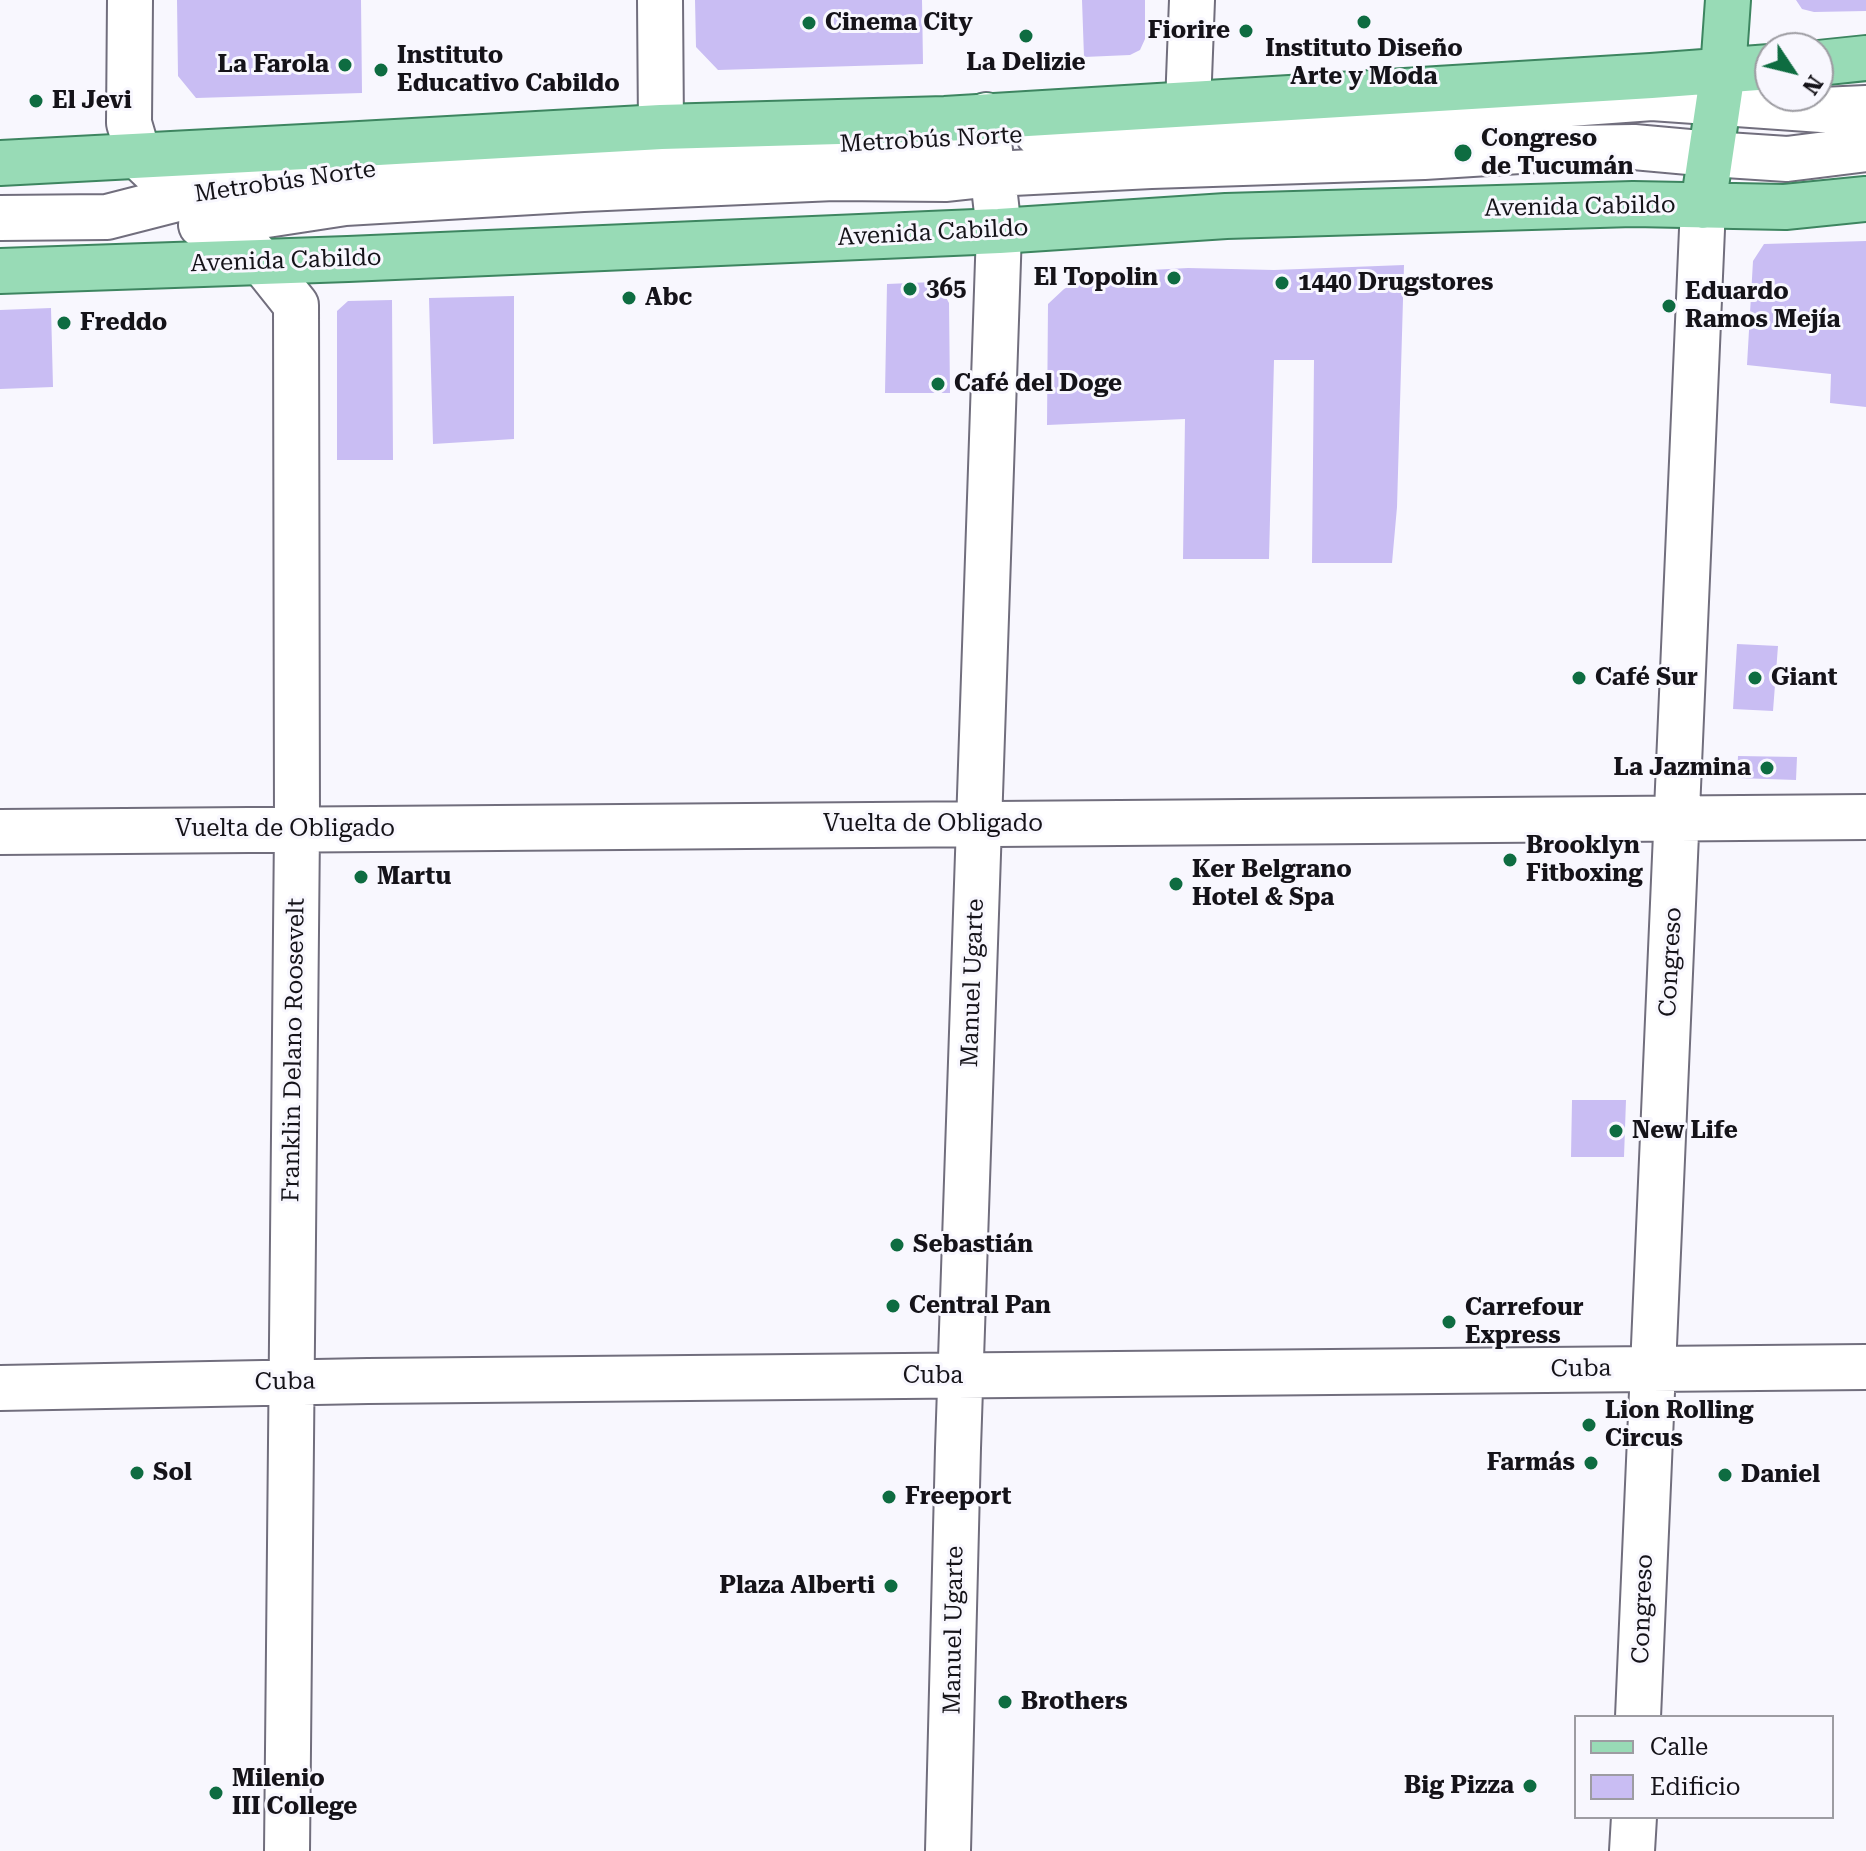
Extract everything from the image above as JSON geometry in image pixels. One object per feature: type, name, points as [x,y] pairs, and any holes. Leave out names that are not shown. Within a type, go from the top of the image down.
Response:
[{"type":"main road","points":[[1703,206],[1720,87],[1728,0]]},
{"type":"main road","points":[[1834,61],[1866,58]]},
{"type":"main road","points":[[0,163],[661,127],[929,119],[989,142],[1188,105],[1720,87],[1754,73]]},
{"type":"main road","name":"Avenida Cabildo","points":[[0,271],[999,231],[1226,216],[1633,204],[1785,207],[1866,199]]},
{"type":"street","points":[[130,0],[129,123],[139,157]]},
{"type":"street","points":[[660,0],[661,127]]},
{"type":"street","points":[[1188,105],[1192,0]]},
{"type":"street","name":"Metrobús Norte","points":[[0,246],[109,242],[345,203],[567,189],[834,178],[947,179],[989,142],[1652,98],[1720,87],[1822,110],[1866,108]]},
{"type":"street","name":"Metrobús Norte","points":[[0,218],[107,217],[189,196],[344,169],[946,140],[989,142],[1151,166],[1634,147],[1787,159],[1866,149]]},
{"type":"street","name":"Manuel Ugarte","points":[[948,1851],[960,1376],[999,231],[989,142]]},
{"type":"street","name":"Franklin Delano Roosevelt","points":[[139,157],[160,177],[224,221],[296,305],[297,829],[287,1851]]},
{"type":"street","name":"Congreso","points":[[1638,1715],[1703,206]]},
{"type":"street","name":"Vuelta de Obligado","points":[[0,832],[1866,817]]},
{"type":"street","name":"Cuba","points":[[0,1388],[290,1382],[1866,1367]]},
{"type":"street","points":[[1632,1851],[1634,1819]]},
{"type":"building","points":[[177,0],[361,0],[362,93],[196,98],[178,76]]},
{"type":"building","name":"Cinema City","points":[[695,0],[922,0],[923,64],[718,70],[696,47]]},
{"type":"building","points":[[1082,0],[1145,0],[1145,39],[1140,50],[1130,55],[1084,57]]},
{"type":"building","points":[[1796,0],[1866,0],[1866,11],[1814,12],[1802,9]]},
{"type":"building","points":[[1866,241],[1866,407],[1830,403],[1831,374],[1747,365],[1753,261],[1764,244]]},
{"type":"building","points":[[1404,265],[1397,507],[1392,563],[1312,563],[1314,360],[1274,360],[1269,559],[1183,559],[1185,419],[1047,425],[1048,304],[1064,289],[1093,273],[1188,268],[1274,270]]},
{"type":"building","points":[[934,282],[949,303],[950,393],[885,393],[887,284]]},
{"type":"building","points":[[514,296],[514,439],[433,444],[429,298]]},
{"type":"building","points":[[392,300],[393,460],[337,460],[337,311],[348,301]]},
{"type":"building","points":[[51,308],[53,387],[0,389],[0,310]]},
{"type":"building","name":"Giant","points":[[1737,644],[1778,646],[1773,711],[1733,709]]},
{"type":"building","name":"La Jazmina","points":[[1738,756],[1797,757],[1796,780],[1737,778]]},
{"type":"building","points":[[1572,1100],[1626,1100],[1624,1157],[1571,1157]]},
{"type":"place","name":"Instituto Diseño Arte y Moda","points":[[1364,22]]},
{"type":"place","name":"Cinema City","points":[[809,23]]},
{"type":"place","name":"Fiorire","points":[[1246,31]]},
{"type":"place","name":"La Delizie","points":[[1026,36]]},
{"type":"place","name":"La Farola","points":[[345,65]]},
{"type":"place","name":"Instituto Educativo Cabildo","points":[[381,70]]},
{"type":"place","name":"El Jevi","points":[[36,101]]},
{"type":"place","name":"Congreso de Tucumán","points":[[1463,153]]},
{"type":"place","name":"El Topolin","points":[[1174,278]]},
{"type":"place","name":"1440 Drugstores","points":[[1282,283]]},
{"type":"place","name":"365","points":[[910,289]]},
{"type":"place","name":"Abc","points":[[629,298]]},
{"type":"place","name":"Eduardo Ramos Mejía","points":[[1669,306]]},
{"type":"place","name":"Freddo","points":[[64,323]]},
{"type":"place","name":"Café del Doge","points":[[938,384]]},
{"type":"place","name":"Café Sur","points":[[1579,678]]},
{"type":"place","name":"Giant","points":[[1755,678]]},
{"type":"place","name":"La Jazmina","points":[[1767,768]]},
{"type":"place","name":"Brooklyn Fitboxing","points":[[1510,860]]},
{"type":"place","name":"Martu","points":[[361,877]]},
{"type":"place","name":"Ker Belgrano Hotel & Spa","points":[[1176,884]]},
{"type":"place","name":"New Life","points":[[1616,1131]]},
{"type":"place","name":"Sebastián","points":[[897,1245]]},
{"type":"place","name":"Central Pan","points":[[893,1306]]},
{"type":"place","name":"Carrefour Express","points":[[1449,1322]]},
{"type":"place","name":"Lion Rolling Circus","points":[[1589,1425]]},
{"type":"place","name":"Farmás","points":[[1591,1463]]},
{"type":"place","name":"Sol","points":[[137,1473]]},
{"type":"place","name":"Daniel","points":[[1725,1475]]},
{"type":"place","name":"Freeport","points":[[889,1497]]},
{"type":"place","name":"Plaza Alberti","points":[[891,1586]]},
{"type":"place","name":"Brothers","points":[[1005,1702]]},
{"type":"place","name":"Big Pizza","points":[[1530,1786]]},
{"type":"place","name":"Milenio III College","points":[[216,1793]]}]
